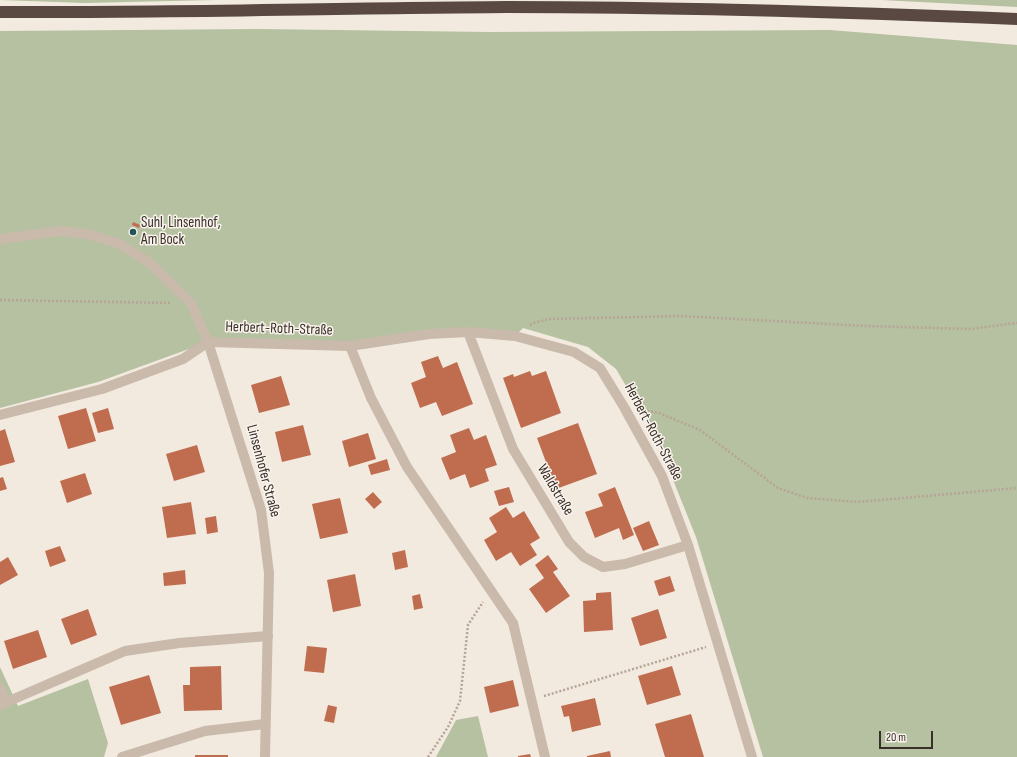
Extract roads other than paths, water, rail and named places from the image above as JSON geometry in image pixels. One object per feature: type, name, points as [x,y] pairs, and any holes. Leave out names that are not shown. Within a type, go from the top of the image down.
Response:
[{"type":"highway","points":[[0,12],[89,13],[507,7],[703,8],[856,12],[1017,19]]},
{"type":"street","name":"Linsenhofer Straße","points":[[0,239],[60,231],[88,234],[120,244],[150,263],[191,303],[208,342],[261,510],[269,573],[265,757]]},
{"type":"street","name":"Herbert-Roth-Straße","points":[[208,342],[350,346],[429,334],[468,332],[515,336],[574,352],[600,368],[624,407],[662,476],[688,545],[752,757]]},
{"type":"street","name":"Waldstraße","points":[[468,332],[513,449],[569,542],[584,557],[603,567],[625,564],[688,545]]},
{"type":"street","points":[[0,415],[102,389],[183,359],[208,342]]},
{"type":"street","name":"Herbert-Roth-Straße","points":[[350,346],[371,398],[407,467],[490,592],[513,623],[545,757]]},
{"type":"street","points":[[0,687],[3,703],[125,651],[179,643],[268,636]]},
{"type":"street","points":[[122,757],[204,731],[266,724]]},
{"type":"place","name":"Suhl, Linsenhof, Am Bock","points":[[133,232]]}]
